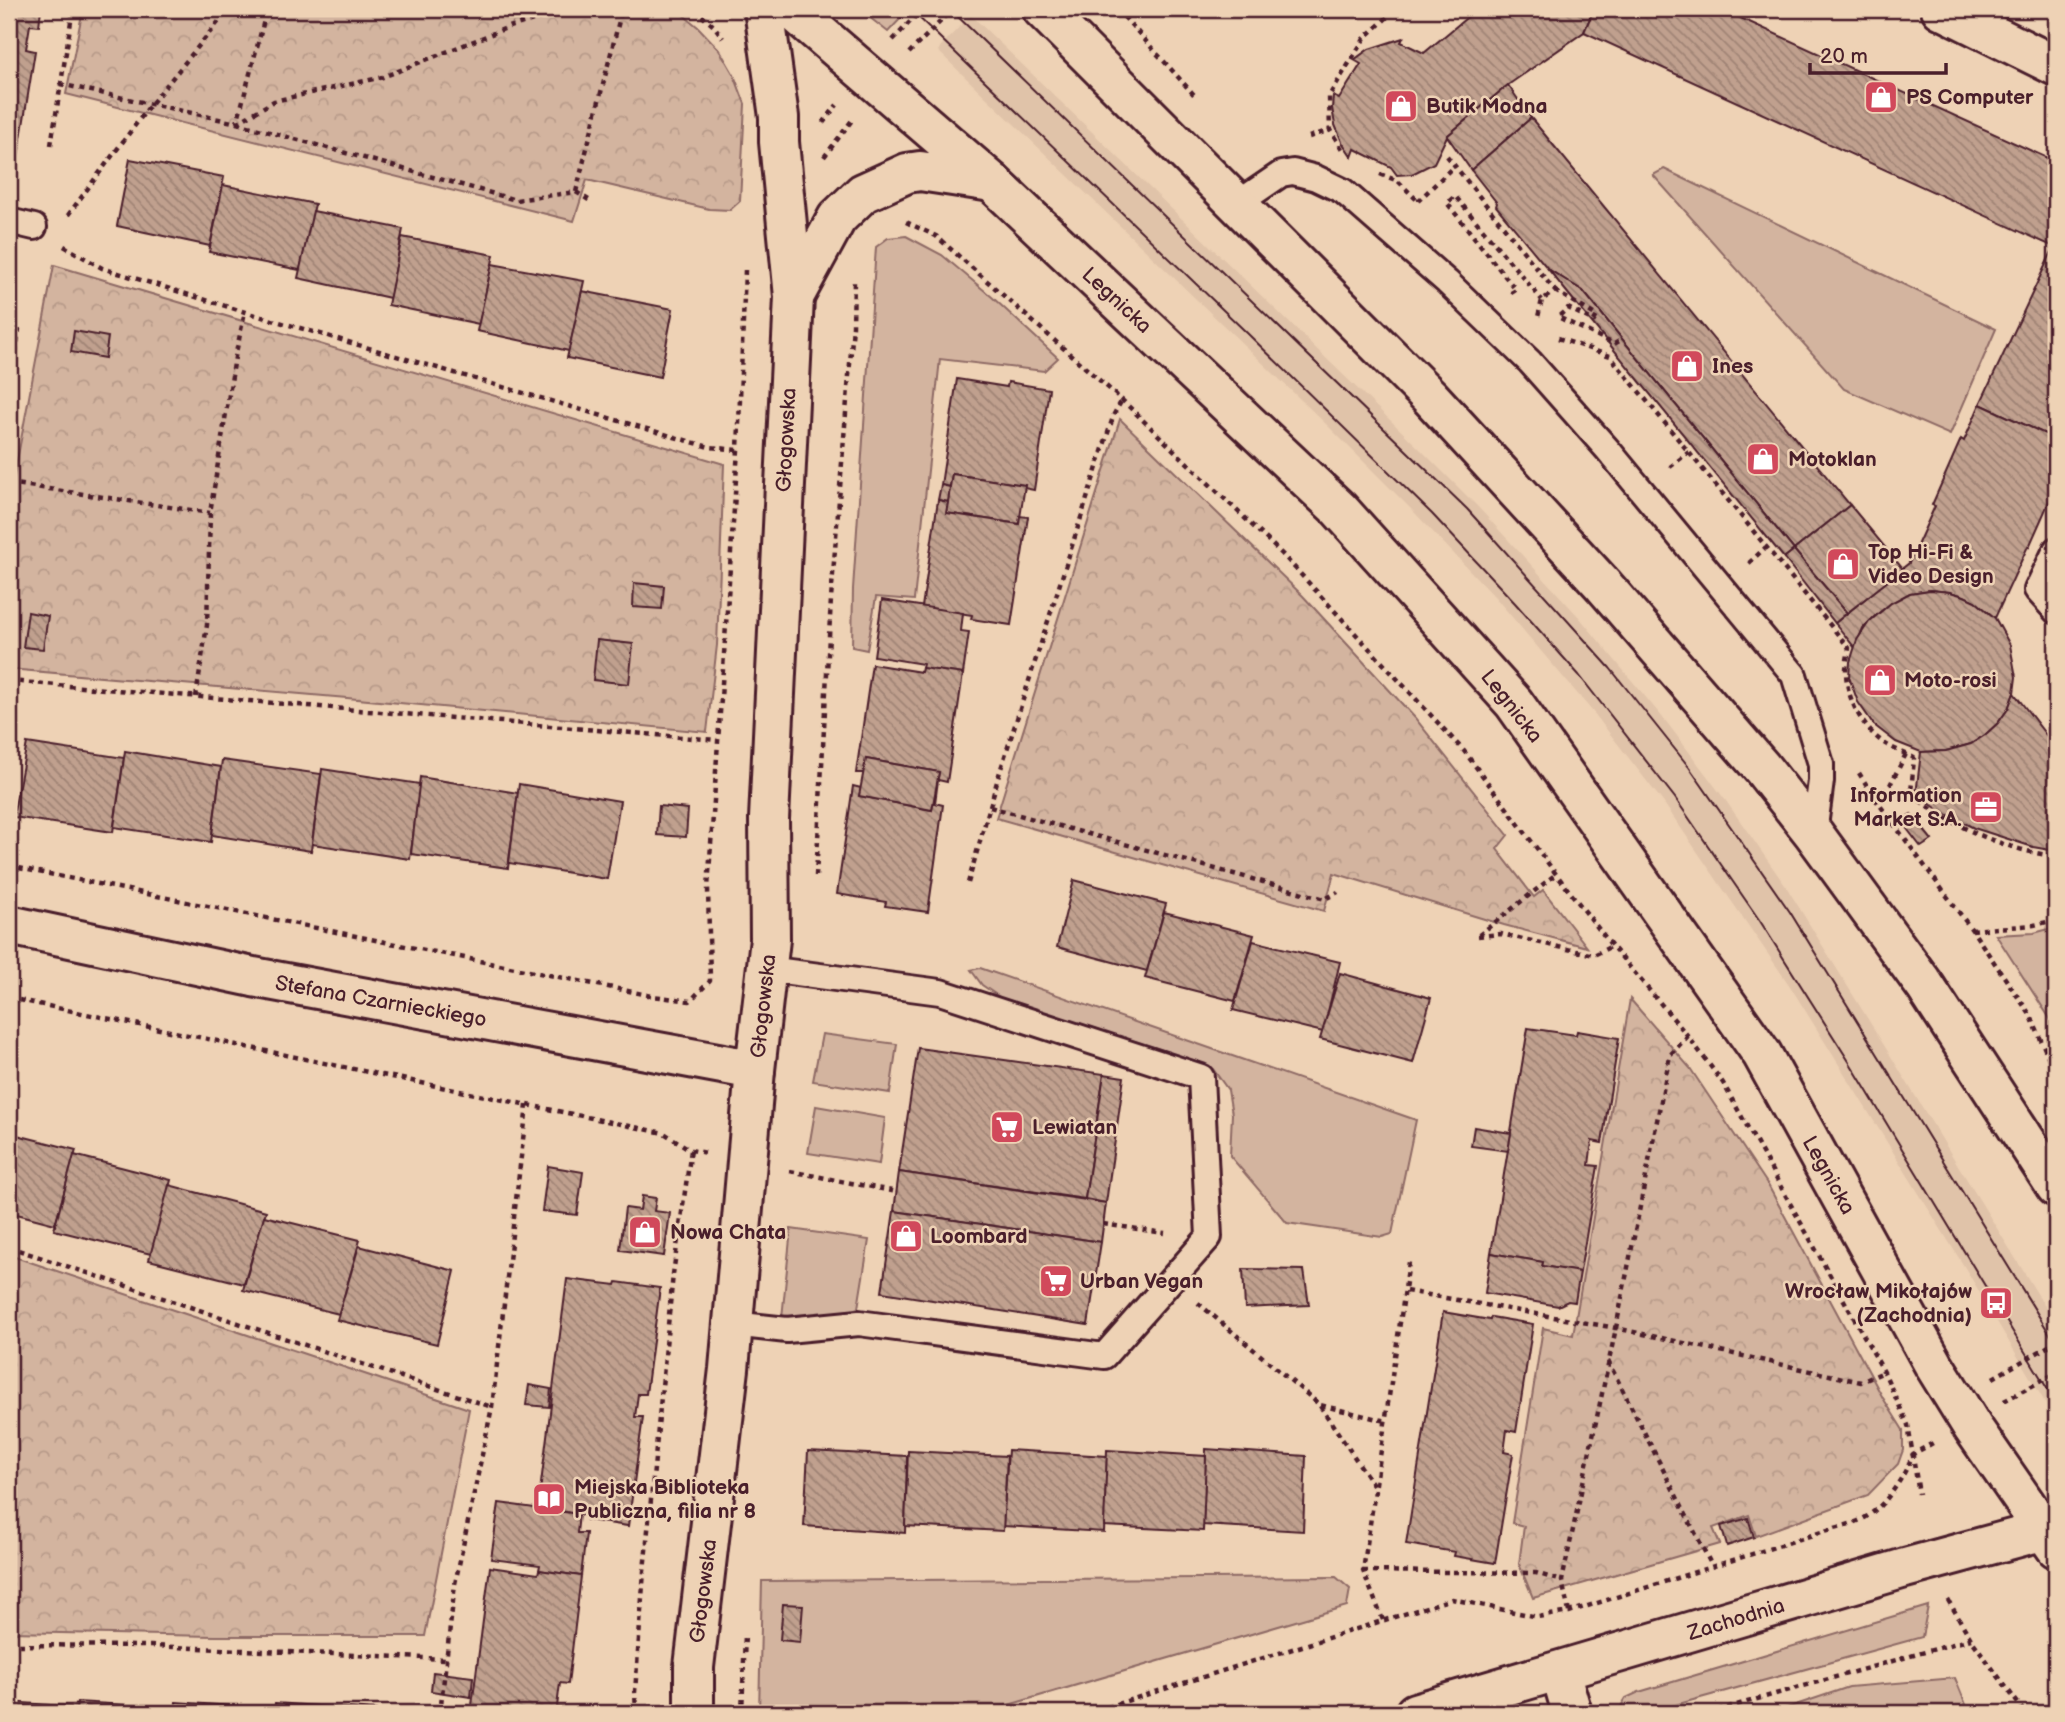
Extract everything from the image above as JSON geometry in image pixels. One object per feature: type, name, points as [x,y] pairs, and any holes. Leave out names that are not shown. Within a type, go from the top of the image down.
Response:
[{"type":"street","name":"Głogowska","points":[[694,1713],[695,1667],[733,1324],[755,1070],[770,939],[770,805],[794,297],[779,117],[764,9]]},
{"type":"street","name":"Legnicka","points":[[791,9],[992,182],[1339,509],[1514,703],[1762,1054],[1934,1366],[1973,1428],[2052,1535]]},
{"type":"street","points":[[1042,9],[1430,397],[1604,586],[1762,768],[1814,834],[1925,986],[2056,1187]]},
{"type":"street","points":[[1941,9],[2056,66]]},
{"type":"street","name":"Głogowska","points":[[794,297],[837,218],[863,193],[907,173],[920,172],[992,182]]},
{"type":"street","name":"Stefana Czarnieckiego","points":[[9,925],[253,977],[755,1070]]},
{"type":"street","name":"Zachodnia","points":[[1415,1713],[1905,1569],[2052,1535]]},
{"type":"street","points":[[1560,1671],[1572,1713]]},
{"type":"lane","points":[[1237,204],[1281,174],[1293,172],[1316,178],[1343,191],[1447,282],[1530,362],[1608,450],[1794,675],[1821,764],[1814,834]]},
{"type":"lane","points":[[9,221],[34,227]]},
{"type":"lane","points":[[2056,550],[2037,590],[2056,611]]},
{"type":"lane","points":[[733,1324],[787,1330],[859,1323],[1104,1356],[1209,1237],[1201,1077],[940,992],[767,969]]},
{"type":"path","points":[[51,145],[73,9]]},
{"type":"path","points":[[67,216],[151,104],[229,9]]},
{"type":"path","points":[[237,123],[267,9]]},
{"type":"path","points":[[237,123],[274,101],[383,77],[509,27],[571,9]]},
{"type":"path","points":[[576,192],[622,9]]},
{"type":"path","points":[[694,9],[714,26],[728,45]]},
{"type":"path","points":[[892,41],[922,9]]},
{"type":"path","points":[[909,54],[953,9]]},
{"type":"path","points":[[1117,9],[1199,100]]},
{"type":"path","points":[[1349,157],[1330,130],[1329,96],[1364,40],[1396,9]]},
{"type":"path","points":[[60,84],[237,123],[516,200],[576,192],[592,202]]},
{"type":"path","points":[[824,122],[843,96]]},
{"type":"path","points":[[824,157],[860,110]]},
{"type":"path","points":[[1447,156],[1555,290],[1597,316],[1594,321],[1567,308],[1558,317],[1614,344],[1623,339]]},
{"type":"path","points":[[1430,190],[1455,165]]},
{"type":"path","points":[[1377,173],[1398,181],[1418,201]]},
{"type":"path","points":[[1516,290],[1447,203],[1455,196],[1542,300]]},
{"type":"path","points":[[902,220],[936,236],[1122,400],[1282,554],[1464,751],[1612,946],[1688,1036],[1723,1083],[1884,1372],[1908,1425],[1919,1494]]},
{"type":"path","points":[[60,244],[102,268],[244,312],[709,447],[738,450]]},
{"type":"path","points":[[9,866],[653,996],[690,1001],[710,981],[708,888],[738,450],[746,261]]},
{"type":"path","points":[[1544,326],[1537,316],[1542,300],[1555,290]]},
{"type":"path","points":[[195,697],[207,625],[211,513],[244,312]]},
{"type":"path","points":[[815,887],[831,599],[853,326]]},
{"type":"path","points":[[9,402],[19,329]]},
{"type":"path","points":[[1551,335],[1610,356],[1849,648],[1847,687],[1855,709],[1884,743],[1914,758],[1911,793],[1926,806],[1959,825],[2015,848],[2056,856]]},
{"type":"path","points":[[968,883],[1114,414],[1122,400]]},
{"type":"path","points":[[1678,461],[1689,452]]},
{"type":"path","points":[[9,483],[211,513]]},
{"type":"path","points":[[1756,556],[1766,547]]},
{"type":"path","points":[[9,681],[717,740]]},
{"type":"path","points":[[1876,800],[1890,785],[1906,754]]},
{"type":"path","points":[[1858,771],[2031,1016],[2056,1076]]},
{"type":"path","points":[[990,807],[1325,899],[1338,892]]},
{"type":"path","points":[[1556,874],[1478,936],[1501,934],[1594,955],[1612,946]]},
{"type":"path","points":[[1972,930],[2023,927],[2056,920]]},
{"type":"path","points":[[9,999],[664,1133],[691,1150],[673,1274],[644,1571],[635,1692],[636,1713]]},
{"type":"path","points":[[1569,1612],[1562,1581],[1670,1055],[1688,1036]]},
{"type":"path","points":[[440,1713],[455,1584],[492,1408],[527,1105]]},
{"type":"path","points":[[787,1171],[897,1192]]},
{"type":"path","points":[[1103,1224],[1169,1234]]},
{"type":"path","points":[[9,1247],[492,1408]]},
{"type":"path","points":[[1383,1620],[1363,1571],[1409,1262]]},
{"type":"path","points":[[1169,1282],[1190,1296],[1320,1405],[1374,1486]]},
{"type":"path","points":[[1406,1292],[1616,1328],[1861,1382],[1884,1372]]},
{"type":"path","points":[[1990,1379],[2056,1342]]},
{"type":"path","points":[[1608,1360],[1712,1566]]},
{"type":"path","points":[[2007,1399],[2056,1373]]},
{"type":"path","points":[[1320,1405],[1385,1421]]},
{"type":"path","points":[[1088,1713],[1452,1599],[1538,1617],[1569,1612],[1866,1517],[1889,1495],[1905,1474],[1913,1454],[1933,1443]]},
{"type":"path","points":[[1363,1571],[1536,1573],[1562,1581]]},
{"type":"path","points":[[1947,1600],[1971,1639],[2025,1713]]},
{"type":"path","points":[[1708,1713],[1971,1639]]},
{"type":"path","points":[[9,1645],[151,1646],[446,1659]]},
{"type":"shaded area","points":[[971,15],[1477,506],[1579,617],[1668,724],[1787,888],[2056,1324],[2056,1421],[1967,1271],[1790,986],[1663,802],[1593,712],[1495,597],[1414,512],[938,51]]},
{"type":"green space","points":[[83,9],[676,9],[719,49],[734,75],[745,104],[740,201],[730,210],[709,209],[587,180],[574,221],[66,94]]},
{"type":"green space","points":[[859,9],[897,9],[904,15],[888,32]]},
{"type":"green space","points":[[1664,169],[1996,329],[1950,435],[1844,389],[1653,175]]},
{"type":"green space","points":[[906,236],[942,255],[1058,358],[1044,371],[940,359],[914,600],[876,597],[867,650],[852,647],[853,589],[876,247],[888,238]]},
{"type":"green space","points":[[54,265],[724,464],[717,645],[707,732],[9,669],[9,503]]},
{"type":"green space","points":[[1120,419],[1303,596],[1415,718],[1508,835],[1497,849],[1534,897],[1543,890],[1587,947],[1504,925],[1334,873],[1324,911],[996,818]]},
{"type":"green space","points":[[2056,927],[2056,1028],[1996,935],[2034,933]]},
{"type":"green space","points":[[980,968],[1416,1120],[1392,1234],[1382,1237],[1287,1223],[1230,1156],[1232,1114],[1228,1090],[1213,1069],[1001,998],[982,985],[971,970]]},
{"type":"green space","points":[[1630,999],[1690,1068],[1768,1185],[1903,1430],[1903,1450],[1898,1464],[1868,1495],[1756,1536],[1749,1515],[1713,1528],[1720,1544],[1533,1598],[1519,1564],[1524,1526],[1512,1523],[1543,1328],[1573,1335]]},
{"type":"green space","points":[[822,1034],[897,1044],[890,1093],[813,1081]]},
{"type":"green space","points":[[816,1106],[885,1118],[879,1164],[808,1153]]},
{"type":"green space","points":[[791,1229],[869,1240],[858,1308],[782,1318]]},
{"type":"green space","points":[[9,1255],[469,1409],[425,1636],[9,1632]]},
{"type":"green space","points":[[1336,1577],[1350,1589],[1347,1606],[981,1713],[759,1713],[762,1581]]},
{"type":"green space","points":[[1928,1606],[1922,1637],[1646,1713],[1617,1713],[1626,1698],[1639,1692]]},
{"type":"green space","points":[[1955,1678],[1967,1707],[1965,1713],[1772,1713],[1849,1687]]},
{"type":"building","points":[[9,9],[41,9],[39,26],[30,25],[26,49],[35,51],[18,157],[9,155]]},
{"type":"building","points":[[1477,9],[1594,9],[1584,32],[1508,85],[1447,136],[1434,163],[1412,174],[1397,175],[1391,167],[1355,149],[1352,157],[1335,125],[1332,108],[1333,96],[1339,99],[1361,64],[1354,60],[1369,49],[1403,38],[1401,42],[1424,53]]},
{"type":"building","points":[[1594,9],[1721,9],[2056,162],[2054,247],[1584,32]]},
{"type":"building","points":[[1508,85],[1531,118],[1471,170],[1447,136]]},
{"type":"building","points":[[1531,118],[1850,505],[1794,550],[1583,291],[1548,269],[1496,206],[1497,203],[1471,170]]},
{"type":"building","points":[[130,159],[224,177],[210,246],[117,226]]},
{"type":"building","points":[[223,185],[315,204],[300,270],[209,252]]},
{"type":"building","points":[[313,211],[403,229],[390,298],[298,278]]},
{"type":"building","points":[[402,237],[494,255],[479,324],[388,305]]},
{"type":"building","points":[[2054,247],[2056,248],[2056,439],[1980,404]]},
{"type":"building","points":[[492,264],[584,281],[569,351],[477,331]]},
{"type":"building","points":[[1548,269],[1583,291],[1794,550],[1784,558]]},
{"type":"building","points":[[582,291],[673,309],[660,377],[567,358]]},
{"type":"building","points":[[74,331],[108,337],[105,358],[71,352]]},
{"type":"building","points":[[957,379],[1007,387],[1008,382],[1049,389],[1034,490],[1024,488],[1025,485],[952,474],[950,487],[941,485]]},
{"type":"building","points":[[1980,404],[2056,439],[2056,486],[1995,618],[1975,601],[1964,596],[1930,590],[1910,593],[1891,603],[1863,628],[1855,648],[1835,623],[1909,563],[1961,439],[1964,441]]},
{"type":"building","points":[[952,474],[1025,485],[1019,524],[946,513]]},
{"type":"building","points":[[941,485],[950,487],[948,502],[938,500]]},
{"type":"building","points":[[938,500],[948,502],[946,513],[1019,524],[1020,516],[1028,517],[1011,625],[922,607]]},
{"type":"building","points":[[1850,505],[1903,569],[1847,613],[1794,550]]},
{"type":"building","points":[[1794,550],[1847,613],[1835,623],[1784,558]]},
{"type":"building","points":[[634,583],[664,586],[662,609],[633,607]]},
{"type":"building","points":[[1930,590],[1964,596],[1975,601],[1995,618],[2010,645],[2016,677],[2008,709],[1985,735],[1971,744],[1946,751],[1921,752],[1896,742],[1874,725],[1858,702],[1849,677],[1850,662],[1857,640],[1869,622],[1891,603],[1910,593]]},
{"type":"building","points":[[882,600],[963,613],[961,631],[969,632],[963,674],[922,668],[923,664],[874,656]]},
{"type":"building","points":[[28,612],[48,616],[43,649],[23,647]]},
{"type":"building","points":[[597,640],[633,644],[629,684],[593,680]]},
{"type":"building","points":[[872,664],[921,672],[922,668],[963,674],[947,782],[938,780],[935,803],[943,805],[928,912],[885,906],[886,902],[837,894],[853,786],[861,788],[859,796],[932,810],[939,772],[866,759],[864,773],[856,773]]},
{"type":"building","points":[[2014,693],[2056,748],[2056,851],[2033,847],[1974,828],[1916,795],[1921,752],[1946,751],[1971,744],[1998,723],[2008,709]]},
{"type":"building","points":[[27,743],[124,758],[113,832],[13,817]]},
{"type":"building","points":[[125,751],[221,767],[211,842],[114,827]]},
{"type":"building","points":[[866,759],[939,772],[932,810],[859,796]]},
{"type":"building","points":[[222,760],[321,774],[311,851],[212,835]]},
{"type":"building","points":[[322,769],[420,784],[410,859],[312,844]]},
{"type":"building","points":[[420,777],[518,793],[508,868],[411,854]]},
{"type":"building","points":[[519,784],[620,801],[607,879],[509,863]]},
{"type":"building","points":[[659,806],[688,809],[686,837],[657,835]]},
{"type":"building","points":[[1911,814],[1932,840],[1921,847],[1901,821]]},
{"type":"building","points":[[1074,880],[1166,904],[1147,971],[1057,947]]},
{"type":"building","points":[[1164,912],[1254,935],[1235,1001],[1145,978]]},
{"type":"building","points":[[1253,941],[1340,962],[1323,1032],[1233,1010]]},
{"type":"building","points":[[1340,973],[1431,998],[1413,1063],[1320,1039]]},
{"type":"building","points":[[1528,1028],[1576,1035],[1577,1031],[1619,1038],[1602,1143],[1592,1141],[1589,1165],[1598,1166],[1580,1272],[1491,1253]]},
{"type":"building","points":[[918,1048],[1104,1074],[1085,1199],[899,1172]]},
{"type":"building","points":[[1104,1074],[1124,1077],[1106,1203],[1085,1199]]},
{"type":"building","points":[[1474,1127],[1511,1133],[1508,1151],[1471,1146]]},
{"type":"building","points":[[9,1133],[76,1150],[55,1224],[9,1212]]},
{"type":"building","points":[[74,1155],[171,1180],[151,1254],[54,1230]]},
{"type":"building","points":[[548,1166],[583,1172],[577,1215],[542,1211]]},
{"type":"building","points":[[899,1172],[1106,1203],[1101,1242],[894,1211]]},
{"type":"building","points":[[169,1185],[266,1211],[244,1284],[149,1260]]},
{"type":"building","name":"Nowa Chata","points":[[642,1196],[656,1198],[654,1211],[670,1213],[664,1256],[620,1250],[625,1208],[640,1210]]},
{"type":"building","points":[[894,1211],[1101,1242],[1088,1325],[882,1292]]},
{"type":"building","points":[[264,1216],[360,1240],[339,1314],[243,1290]]},
{"type":"building","points":[[359,1246],[455,1271],[437,1344],[337,1320]]},
{"type":"building","points":[[1491,1253],[1580,1272],[1575,1302],[1568,1301],[1558,1306],[1485,1293]]},
{"type":"building","points":[[1243,1269],[1304,1270],[1309,1305],[1245,1308]]},
{"type":"building","points":[[567,1279],[660,1288],[646,1394],[638,1394],[635,1417],[643,1417],[628,1526],[587,1520],[588,1516],[538,1507]]},
{"type":"building","points":[[1443,1312],[1533,1324],[1516,1432],[1507,1430],[1504,1452],[1513,1454],[1495,1563],[1454,1556],[1455,1552],[1406,1544]]},
{"type":"building","points":[[529,1385],[551,1389],[549,1407],[526,1405]]},
{"type":"building","points":[[1206,1449],[1306,1456],[1303,1531],[1203,1525]]},
{"type":"building","points":[[1008,1450],[1107,1456],[1104,1532],[1003,1526]]},
{"type":"building","points":[[1107,1450],[1206,1456],[1203,1531],[1104,1526]]},
{"type":"building","points":[[808,1451],[907,1456],[905,1533],[804,1526]]},
{"type":"building","points":[[908,1451],[1007,1456],[1003,1531],[905,1526]]},
{"type":"building","points":[[499,1503],[579,1514],[577,1533],[586,1533],[581,1576],[539,1570],[540,1565],[491,1559]]},
{"type":"building","points":[[1748,1518],[1754,1537],[1727,1546],[1721,1526]]},
{"type":"building","points":[[490,1567],[538,1574],[539,1570],[581,1576],[568,1684],[560,1683],[557,1707],[565,1707],[564,1713],[471,1713]]},
{"type":"building","points":[[783,1604],[803,1605],[800,1642],[780,1640]]},
{"type":"building","points":[[433,1672],[473,1677],[471,1697],[431,1691]]},
{"type":"building","points":[[9,1702],[77,1707],[76,1713],[9,1713]]},
{"type":"building","points":[[77,1702],[175,1708],[175,1713],[76,1713]]},
{"type":"building","points":[[176,1702],[275,1709],[274,1713],[175,1713]]},
{"type":"building","points":[[275,1703],[376,1710],[376,1713],[274,1713]]},
{"type":"tram line","points":[[910,9],[1432,514],[1579,675],[1675,798],[1760,921],[1850,1063],[2056,1403]]},
{"type":"tram line","points":[[950,9],[1467,509],[1610,668],[1689,767],[1790,912],[2056,1344]]},
{"type":"place","name":"PS Computer","points":[[1881,97]]},
{"type":"place","name":"Butik Modna","points":[[1401,106]]},
{"type":"place","name":"Ines","points":[[1687,366]]},
{"type":"place","name":"Motoklan","points":[[1763,459]]},
{"type":"place","name":"Top Hi-Fi & Video Design","points":[[1843,564]]},
{"type":"place","name":"Moto-rosi","points":[[1880,680]]},
{"type":"place","name":"Information Market S.A.","points":[[1986,807]]},
{"type":"place","name":"Lewiatan","points":[[1007,1127]]},
{"type":"place","name":"Nowa Chata","points":[[645,1232]]},
{"type":"place","name":"Loombard","points":[[906,1236]]},
{"type":"place","name":"Urban Vegan","points":[[1056,1281]]},
{"type":"place","name":"Wrocław Mikołajów (Zachodnia)","points":[[1996,1303]]},
{"type":"place","name":"Miejska Biblioteka Publiczna, filia nr 8","points":[[549,1499]]}]
